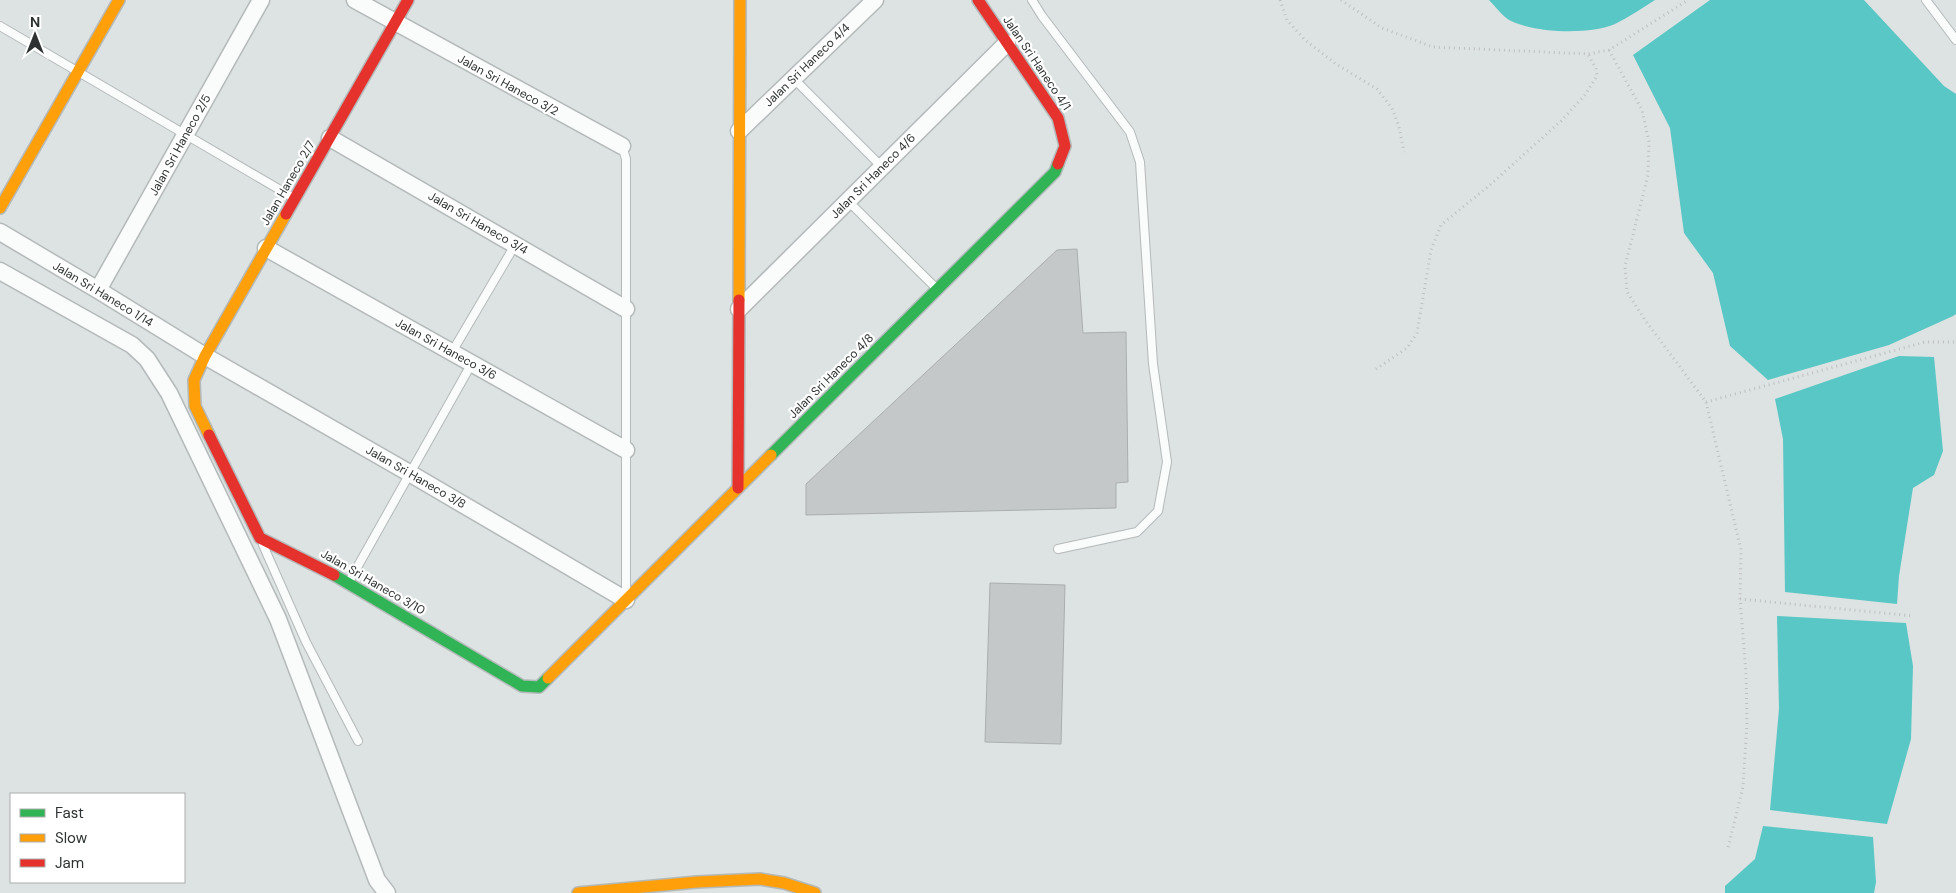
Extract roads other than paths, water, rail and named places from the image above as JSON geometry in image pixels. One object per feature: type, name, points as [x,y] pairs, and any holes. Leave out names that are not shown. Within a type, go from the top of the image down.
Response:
[{"type":"street","points":[[0,208],[119,0]]},
{"type":"street","name":"Jalan Sri Haneco 2/5","points":[[98,290],[261,0]]},
{"type":"street","name":"Jalan Sri Haneco 3/2","points":[[354,0],[622,146]]},
{"type":"street","name":"Jalan Haneco 2/7","points":[[205,356],[408,0]]},
{"type":"street","points":[[738,488],[740,0]]},
{"type":"street","name":"Jalan Sri Haneco 4/4","points":[[740,131],[876,0]]},
{"type":"street","name":"Jalan Sri Haneco 4/1","points":[[978,0],[1058,118],[1065,146],[1055,172]]},
{"type":"street","name":"Jalan Sri Haneco 4/6","points":[[739,309],[1007,43]]},
{"type":"street","name":"Jalan Sri Haneco 3/4","points":[[330,138],[626,309]]},
{"type":"street","name":"Jalan Sri Haneco 4/8","points":[[626,600],[1055,172]]},
{"type":"street","name":"Jalan Sri Haneco 1/14","points":[[0,232],[205,356]]},
{"type":"street","name":"Jalan Sri Haneco 3/6","points":[[266,248],[626,450]]},
{"type":"street","points":[[0,271],[132,345],[147,359],[169,393],[278,619],[377,880],[387,893]]},
{"type":"street","points":[[205,356],[194,380],[195,406],[260,538]]},
{"type":"street","name":"Jalan Sri Haneco 3/8","points":[[205,356],[626,600]]},
{"type":"street","name":"Jalan Sri Haneco 3/10","points":[[260,538],[349,582],[522,686],[539,686],[626,600]]},
{"type":"street","points":[[578,893],[697,882],[760,879],[784,883],[815,893]]},
{"type":"lane","points":[[1032,0],[1042,16],[1130,132],[1140,162],[1153,364],[1167,462],[1158,510],[1137,532],[1058,549]]},
{"type":"lane","points":[[1926,0],[1956,40]]},
{"type":"lane","points":[[0,26],[295,198]]},
{"type":"lane","points":[[794,79],[882,167]]},
{"type":"lane","points":[[622,146],[626,159],[626,600]]},
{"type":"lane","points":[[848,201],[938,289]]},
{"type":"lane","points":[[452,352],[515,244]]},
{"type":"lane","points":[[349,582],[472,363]]},
{"type":"lane","points":[[260,538],[306,642],[358,741]]},
{"type":"water","points":[[1489,0],[1655,0],[1615,24],[1604,28],[1563,31],[1535,28],[1511,21]]},
{"type":"water","points":[[1710,0],[1864,0],[1944,86],[1956,94],[1956,314],[1889,345],[1768,380],[1730,346],[1713,273],[1684,233],[1670,128],[1633,55]]},
{"type":"water","points":[[1899,356],[1934,357],[1943,451],[1934,475],[1913,488],[1899,576],[1897,604],[1785,592],[1783,439],[1775,399]]},
{"type":"water","points":[[1777,616],[1906,623],[1913,666],[1911,739],[1887,824],[1770,810],[1779,709]]},
{"type":"water","points":[[1763,826],[1873,837],[1876,882],[1874,893],[1725,893],[1725,886],[1755,859]]}]
